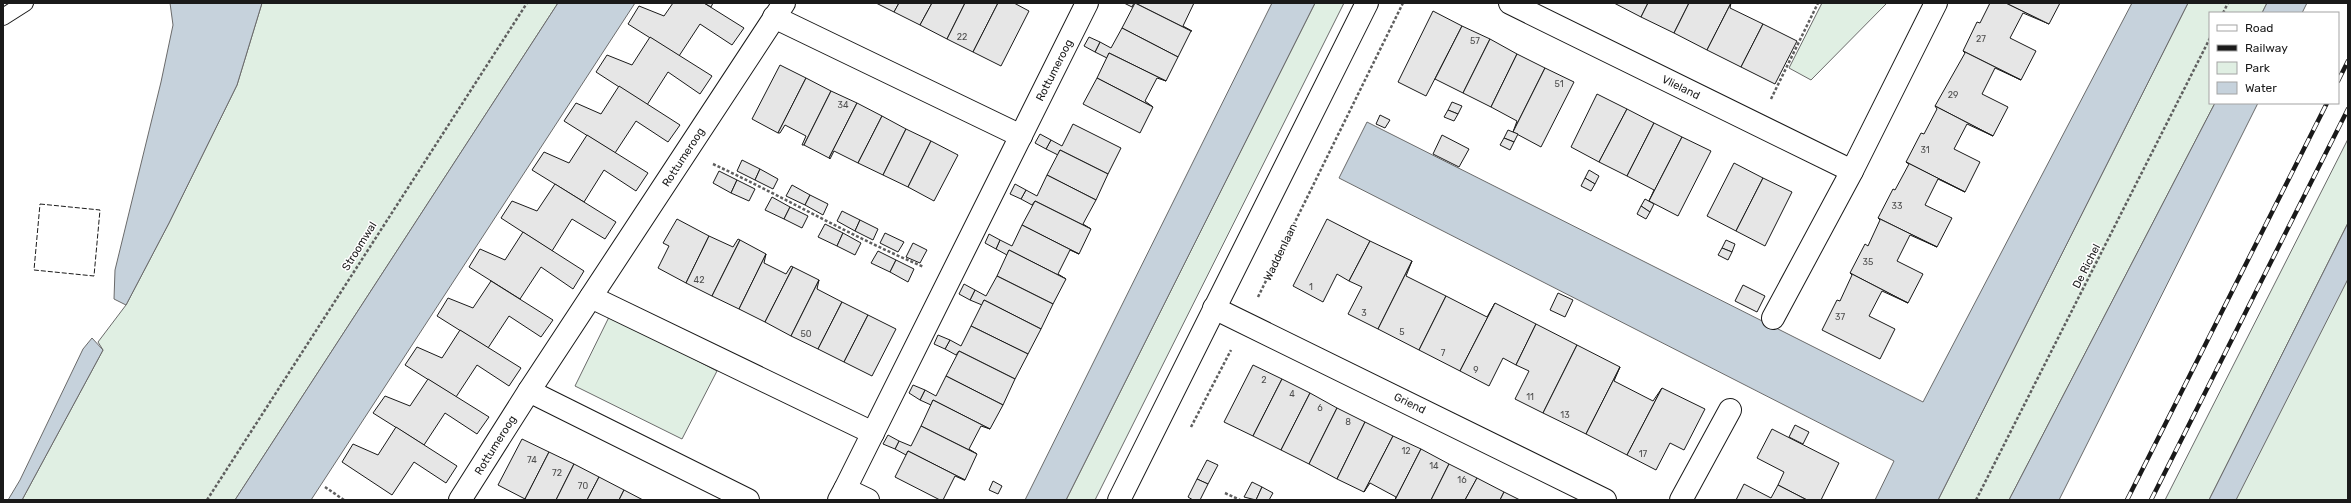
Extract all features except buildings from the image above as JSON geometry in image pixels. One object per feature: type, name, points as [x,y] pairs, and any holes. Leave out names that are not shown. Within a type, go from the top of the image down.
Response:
[{"type":"street","name":"Rottumeroog","points":[[868,500],[842,494],[1088,3]]},
{"type":"street","points":[[1119,500],[1367,3]]},
{"type":"street","name":"Vlieland","points":[[1510,3],[1852,171]]},
{"type":"street","points":[[1773,318],[1852,171],[1936,3]]},
{"type":"street","name":"Rottumeroog","points":[[460,500],[529,391],[779,10],[1021,136]]},
{"type":"street","points":[[591,297],[872,433]]},
{"type":"street","name":"Griend","points":[[1214,308],[1605,500]]},
{"type":"street","points":[[529,391],[748,500]]},
{"type":"street","points":[[1681,500],[1730,410]]},
{"type":"lane","points":[[3,17],[25,3]]},
{"type":"path","name":"Stroomwal","points":[[207,500],[527,3]]},
{"type":"path","name":"Waddenlaan","points":[[1188,432],[1245,322],[1403,3]]},
{"type":"path","points":[[1758,125],[1818,3]]},
{"type":"path","points":[[2224,12],[2228,3]]},
{"type":"path","name":"De Richel","points":[[1976,500],[2209,40]]},
{"type":"path","points":[[686,152],[776,193],[890,253],[950,278]]},
{"type":"path","points":[[325,487],[344,500]]},
{"type":"path","points":[[1225,493],[1240,500]]},
{"type":"green space","points":[[262,3],[558,3],[235,500],[22,500],[103,350],[98,342],[126,305],[169,223],[237,85]]},
{"type":"green space","points":[[1315,3],[1344,3],[1095,500],[1066,500]]},
{"type":"green space","points":[[1822,3],[1887,3],[1811,80],[1789,68]]},
{"type":"green space","points":[[2188,3],[2267,3],[2262,12],[2209,12],[2209,104],[2214,104],[2009,500],[1938,500]]},
{"type":"green space","points":[[2348,139],[2348,223],[2209,500],[2165,500]]},
{"type":"green space","points":[[2348,274],[2348,500],[2234,500]]},
{"type":"green space","points":[[610,315],[717,371],[682,439],[575,386]]},
{"type":"water","points":[[170,3],[262,3],[237,85],[169,223],[126,305],[114,299],[115,270],[161,82],[173,25]]},
{"type":"water","points":[[558,3],[635,3],[311,500],[235,500]]},
{"type":"water","points":[[1272,3],[1315,3],[1066,500],[1025,500]]},
{"type":"water","points":[[2132,3],[2188,3],[1938,500],[1875,500],[1894,461],[1339,178],[1367,122],[1923,402]]},
{"type":"water","points":[[2267,3],[2307,3],[2302,12],[2262,12]]},
{"type":"water","points":[[2214,104],[2257,104],[2059,500],[2009,500]]},
{"type":"water","points":[[2348,223],[2348,279],[2236,500],[2209,500]]},
{"type":"water","points":[[92,338],[103,350],[22,500],[8,500],[20,480],[83,349]]},
{"type":"railway","points":[[2339,79],[2348,61]]},
{"type":"railway","points":[[2127,500],[2326,104]]},
{"type":"railway","points":[[2151,500],[2348,109]]},
{"type":"fence","points":[[40,204],[100,210],[94,276],[34,270],[40,204]]}]
